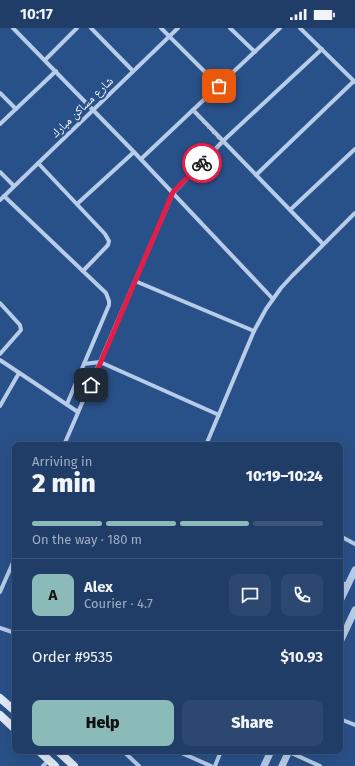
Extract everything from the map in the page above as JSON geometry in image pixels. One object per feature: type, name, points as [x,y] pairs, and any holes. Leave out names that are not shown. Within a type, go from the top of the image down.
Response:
[{"type":"main road","points":[[0,698],[12,708]]},
{"type":"main road","points":[[0,715],[12,726]]},
{"type":"main road","points":[[41,754],[49,764]]},
{"type":"main road","points":[[63,754],[74,766]]},
{"type":"street","points":[[13,28],[173,192],[273,299]]},
{"type":"street","points":[[45,60],[77,28]]},
{"type":"street","points":[[91,28],[133,71]]},
{"type":"street","points":[[161,28],[219,86]]},
{"type":"street","name":"شارع مساكن مبارك","points":[[0,200],[178,28]]},
{"type":"street","points":[[230,28],[255,52]]},
{"type":"street","points":[[141,159],[280,28]]},
{"type":"street","points":[[256,175],[355,82],[300,28]]},
{"type":"street","points":[[65,442],[173,192],[223,142],[322,49]]},
{"type":"street","points":[[0,124],[56,71]]},
{"type":"street","points":[[0,93],[16,109]]},
{"type":"street","points":[[193,110],[323,244]]},
{"type":"street","points":[[290,210],[355,149]]},
{"type":"street","points":[[77,204],[134,152]]},
{"type":"street","points":[[38,163],[105,234],[109,241],[108,245],[83,271]]},
{"type":"street","points":[[0,172],[14,186]]},
{"type":"street","points":[[4,196],[106,293],[109,301],[109,305],[67,404]]},
{"type":"street","points":[[207,442],[254,331],[273,299],[285,284],[323,244],[355,213]]},
{"type":"street","points":[[135,281],[254,331]]},
{"type":"street","points":[[0,303],[20,325],[21,330],[0,354]]},
{"type":"street","points":[[0,360],[78,412]]},
{"type":"street","points":[[84,364],[100,362],[219,415]]},
{"type":"street","points":[[0,406],[19,372]]},
{"type":"street","points":[[343,538],[355,544]]},
{"type":"street","points":[[0,592],[12,565]]},
{"type":"street","points":[[343,594],[355,570]]},
{"type":"street","points":[[343,583],[347,585]]},
{"type":"street","points":[[343,636],[355,610]]},
{"type":"street","points":[[0,628],[12,632]]},
{"type":"street","points":[[343,720],[354,725],[355,719]]},
{"type":"street","points":[[126,754],[139,766]]},
{"type":"street","points":[[184,754],[211,766]]},
{"type":"street","points":[[215,766],[220,754]]},
{"type":"street","points":[[264,766],[270,754]]},
{"type":"street","points":[[282,766],[288,754]]},
{"type":"street","points":[[293,754],[320,766]]},
{"type":"way so far","points":[[202,163],[223,142],[193,110],[219,86]]},
{"type":"route","points":[[91,385],[173,192],[202,163]]}]
